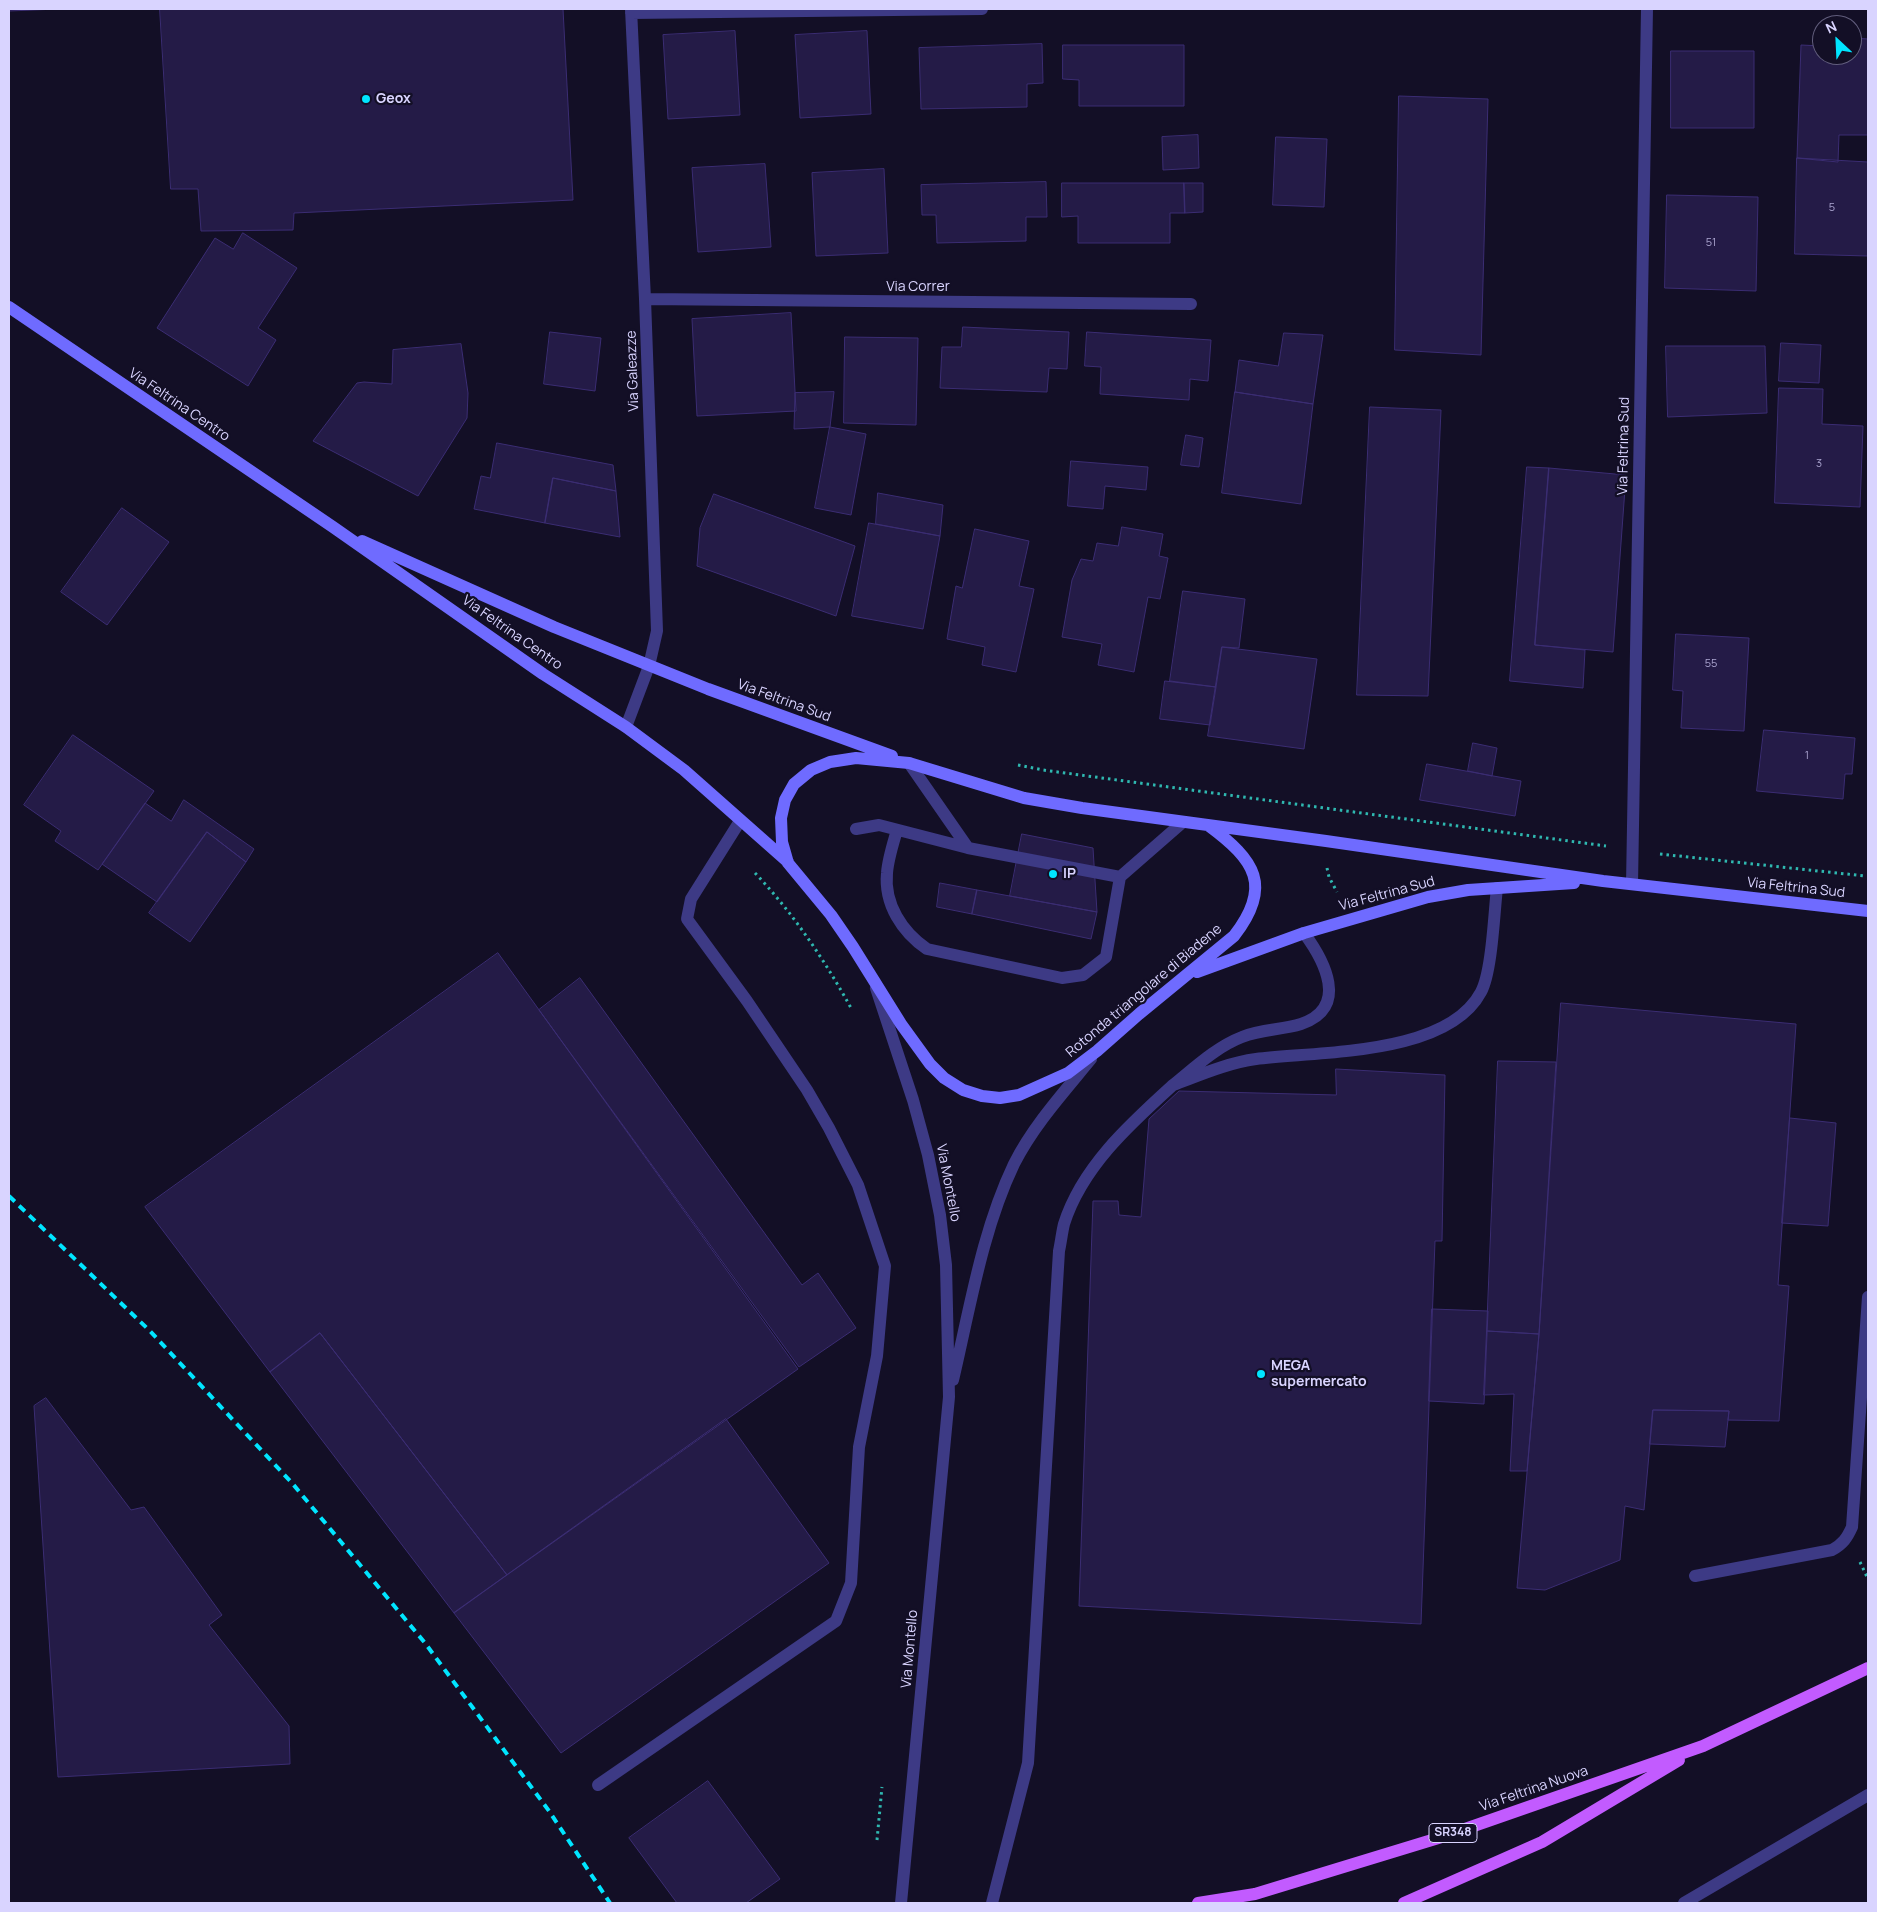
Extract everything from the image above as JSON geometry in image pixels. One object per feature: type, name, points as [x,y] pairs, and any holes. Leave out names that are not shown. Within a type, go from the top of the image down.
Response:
[{"type":"main road","name":"Via Feltrina Centro","points":[[9,307],[333,527],[543,674],[626,727]]},
{"type":"main road","name":"Via Feltrina Centro","points":[[333,527],[554,627],[649,666]]},
{"type":"main road","name":"Via Feltrina Sud","points":[[649,666],[909,762]]},
{"type":"main road","points":[[626,727],[684,770],[788,862]]},
{"type":"main road","name":"Rotonda triangolare di Biadene","points":[[856,758],[909,762],[1024,798],[1183,822],[1209,826],[1232,843],[1251,868],[1256,882],[1256,893],[1252,908],[1244,923],[1234,936],[1068,1073],[1026,1092],[1000,1098],[982,1096],[963,1090],[944,1078],[930,1064],[831,915],[788,862],[782,842],[781,818],[785,800],[794,784],[811,770],[830,762],[856,758]]},
{"type":"main road","name":"Via Feltrina Sud","points":[[1209,826],[1604,881],[1868,911]]},
{"type":"main road","name":"Via Feltrina Sud","points":[[1186,976],[1304,932],[1428,897],[1468,890],[1604,881]]},
{"type":"main road","name":"Via Feltrina Nuova","points":[[1198,1903],[1255,1894],[1445,1836],[1702,1746],[1868,1668]]},
{"type":"main road","points":[[1404,1903],[1542,1842],[1702,1746]]},
{"type":"street","points":[[631,11],[982,9]]},
{"type":"street","name":"Via Feltrina Sud","points":[[1632,884],[1648,9]]},
{"type":"street","name":"Via Galeazze","points":[[626,727],[649,666],[657,631],[645,299],[631,11]]},
{"type":"street","name":"Via Correr","points":[[645,299],[1191,304]]},
{"type":"street","points":[[909,762],[968,848]]},
{"type":"street","points":[[598,1785],[836,1621],[851,1583],[859,1447],[878,1356],[885,1266],[858,1185],[829,1128],[807,1090],[687,919],[691,899],[740,821]]},
{"type":"street","points":[[897,830],[887,873],[890,904],[894,914],[916,941],[927,948],[1062,978],[1083,975],[1106,957],[1120,877],[1183,822]]},
{"type":"street","points":[[856,829],[879,825],[968,848],[1120,877]]},
{"type":"street","points":[[1173,1085],[1229,1065],[1255,1060],[1347,1051],[1411,1040],[1439,1030],[1457,1020],[1474,1004],[1482,990],[1487,973],[1497,888]]},
{"type":"street","points":[[992,1903],[1028,1763],[1059,1251],[1064,1225],[1074,1198],[1088,1175],[1136,1118],[1173,1085],[1222,1047],[1242,1037],[1264,1030],[1300,1024],[1313,1019],[1324,1008],[1330,996],[1330,982],[1316,950],[1304,932]]},
{"type":"street","name":"Via Montello","points":[[874,982],[913,1100],[928,1155],[940,1214],[946,1265],[949,1397],[901,1903]]},
{"type":"street","name":"Via Montello","points":[[949,1397],[988,1236],[1015,1163],[1032,1134],[1097,1051]]},
{"type":"street","points":[[1695,1576],[1832,1550],[1848,1537],[1852,1527],[1868,1297]]},
{"type":"street","points":[[1684,1903],[1868,1795]]},
{"type":"path","points":[[1017,764],[1092,777],[1611,847]]},
{"type":"path","points":[[726,842],[796,920],[833,975],[853,1012]]},
{"type":"path","points":[[1657,853],[1865,876]]},
{"type":"path","points":[[1325,861],[1329,877],[1337,892]]},
{"type":"path","points":[[876,1846],[882,1780]]},
{"type":"building","points":[[9,9],[58,9],[9,11]]},
{"type":"building","name":"Geox","points":[[160,9],[563,9],[573,200],[294,213],[293,230],[201,231],[198,189],[171,189]]},
{"type":"building","points":[[735,31],[740,115],[668,119],[663,35]]},
{"type":"building","points":[[867,31],[871,114],[800,118],[795,35]]},
{"type":"building","points":[[1862,39],[1868,39],[1868,135],[1839,135],[1838,162],[1797,158],[1801,45],[1812,46],[1812,65],[1862,65]]},
{"type":"building","points":[[1042,44],[1043,83],[1027,84],[1027,107],[921,109],[919,48]]},
{"type":"building","points":[[1063,45],[1184,45],[1184,106],[1079,106],[1079,80],[1063,79]]},
{"type":"building","points":[[1671,51],[1754,51],[1754,128],[1671,128]]},
{"type":"building","points":[[1399,96],[1488,99],[1481,355],[1395,350]]},
{"type":"building","points":[[1198,135],[1199,168],[1163,170],[1162,137]]},
{"type":"building","points":[[1276,137],[1327,139],[1324,207],[1273,205]]},
{"type":"building","points":[[1797,158],[1868,162],[1868,256],[1795,254]]},
{"type":"building","points":[[765,164],[771,247],[698,252],[692,168]]},
{"type":"building","points":[[884,169],[888,253],[816,256],[812,173]]},
{"type":"building","points":[[1046,182],[1047,217],[1026,217],[1026,241],[937,243],[936,215],[922,215],[921,185]]},
{"type":"building","points":[[1062,183],[1184,183],[1185,213],[1170,213],[1170,243],[1078,243],[1078,216],[1062,217]]},
{"type":"building","points":[[1184,183],[1203,183],[1203,212],[1185,213]]},
{"type":"building","points":[[1667,195],[1758,197],[1756,291],[1665,288]]},
{"type":"building","points":[[243,233],[297,268],[258,328],[276,340],[248,386],[157,328],[215,238],[233,249]]},
{"type":"building","points":[[791,313],[796,411],[697,416],[692,319]]},
{"type":"building","points":[[963,327],[1069,332],[1067,369],[1049,368],[1047,392],[940,388],[942,347],[961,347]]},
{"type":"building","points":[[550,332],[601,338],[595,391],[544,384]]},
{"type":"building","points":[[1087,332],[1211,340],[1208,381],[1190,379],[1189,400],[1100,394],[1101,367],[1085,366]]},
{"type":"building","points":[[1284,333],[1323,335],[1313,404],[1235,392],[1239,360],[1278,366]]},
{"type":"building","points":[[845,337],[918,338],[916,425],[844,423]]},
{"type":"building","points":[[1781,343],[1821,345],[1819,383],[1779,381]]},
{"type":"building","points":[[461,344],[468,393],[467,418],[418,496],[313,441],[357,383],[392,384],[393,350]]},
{"type":"building","points":[[1666,346],[1765,346],[1767,413],[1668,417]]},
{"type":"building","points":[[1779,388],[1823,389],[1822,424],[1863,426],[1860,507],[1775,503]]},
{"type":"building","points":[[834,392],[830,427],[794,429],[795,393]]},
{"type":"building","points":[[1235,392],[1313,404],[1301,504],[1222,493]]},
{"type":"building","points":[[1370,407],[1441,410],[1428,696],[1357,695]]},
{"type":"building","points":[[830,427],[866,434],[851,515],[815,508]]},
{"type":"building","points":[[1186,435],[1203,438],[1199,467],[1181,465]]},
{"type":"building","points":[[497,443],[613,465],[616,491],[553,478],[545,523],[474,509],[481,476],[490,478]]},
{"type":"building","points":[[1071,461],[1148,467],[1146,490],[1105,486],[1103,509],[1068,506]]},
{"type":"building","points":[[1527,467],[1549,468],[1535,645],[1585,650],[1583,688],[1510,681]]},
{"type":"building","points":[[1549,468],[1626,475],[1613,652],[1535,645]]},
{"type":"building","points":[[553,478],[616,491],[620,537],[545,523]]},
{"type":"building","points":[[878,493],[943,505],[940,536],[876,524]]},
{"type":"building","points":[[714,494],[855,546],[836,616],[697,566],[700,528]]},
{"type":"building","points":[[122,508],[169,542],[107,625],[61,592]]},
{"type":"building","points":[[869,523],[940,536],[923,629],[852,616]]},
{"type":"building","points":[[1122,527],[1163,534],[1159,556],[1168,558],[1160,599],[1148,597],[1134,672],[1098,665],[1102,644],[1062,637],[1072,580],[1081,559],[1093,561],[1097,543],[1118,546]]},
{"type":"building","points":[[975,529],[1029,541],[1019,586],[1034,589],[1016,672],[982,665],[985,647],[947,639],[956,586],[962,588]]},
{"type":"building","points":[[1183,591],[1245,599],[1239,648],[1222,647],[1216,687],[1170,681]]},
{"type":"building","points":[[1676,634],[1749,638],[1744,731],[1681,728],[1683,691],[1673,690]]},
{"type":"building","points":[[1222,647],[1317,659],[1304,749],[1208,736]]},
{"type":"building","points":[[1165,681],[1216,687],[1210,725],[1160,719]]},
{"type":"building","points":[[1764,730],[1855,738],[1852,774],[1845,774],[1843,799],[1757,791]]},
{"type":"building","points":[[73,735],[154,791],[98,870],[55,841],[61,831],[24,805]]},
{"type":"building","points":[[1473,743],[1497,748],[1492,776],[1468,771]]},
{"type":"building","points":[[1427,764],[1521,781],[1515,816],[1420,800]]},
{"type":"building","points":[[184,800],[254,849],[246,862],[207,832],[157,902],[102,864],[145,803],[171,821]]},
{"type":"building","points":[[207,832],[246,862],[190,942],[149,913]]},
{"type":"building","points":[[1022,834],[1093,848],[1097,912],[1010,896]]},
{"type":"building","points":[[940,883],[977,890],[972,914],[937,907]]},
{"type":"building","points":[[977,890],[1097,912],[1091,939],[972,914]]},
{"type":"building","points":[[498,953],[798,1369],[507,1575],[320,1333],[270,1372],[145,1207]]},
{"type":"building","points":[[580,978],[802,1285],[818,1273],[856,1328],[799,1367],[539,1010]]},
{"type":"building","points":[[1561,1003],[1796,1024],[1778,1285],[1789,1286],[1779,1421],[1728,1420],[1729,1411],[1653,1410],[1644,1510],[1625,1506],[1620,1560],[1545,1590],[1517,1588],[1539,1334]]},
{"type":"building","points":[[1498,1061],[1556,1062],[1539,1334],[1487,1331]]},
{"type":"building","points":[[1336,1069],[1445,1075],[1442,1241],[1435,1241],[1421,1624],[1079,1606],[1093,1201],[1118,1201],[1119,1215],[1141,1217],[1149,1119],[1179,1091],[1336,1095]]},
{"type":"building","points":[[1790,1118],[1836,1123],[1828,1226],[1782,1223]]},
{"type":"building","points":[[1432,1309],[1488,1311],[1484,1404],[1429,1401]]},
{"type":"building","points":[[1487,1331],[1539,1334],[1527,1471],[1510,1471],[1514,1394],[1484,1395]]},
{"type":"building","points":[[320,1333],[507,1575],[454,1613],[270,1372]]},
{"type":"building","points":[[46,1398],[131,1510],[144,1507],[222,1615],[209,1625],[289,1726],[290,1764],[58,1777],[34,1406]]},
{"type":"building","points":[[1653,1410],[1729,1411],[1725,1447],[1650,1444]]},
{"type":"building","points":[[726,1419],[829,1563],[561,1753],[454,1613]]},
{"type":"building","points":[[708,1781],[780,1879],[746,1903],[677,1903],[629,1838]]},
{"type":"railway","points":[[9,1196],[150,1331],[292,1483],[425,1643],[549,1811],[610,1903]]},
{"type":"place","name":"Geox","points":[[366,99]]},
{"type":"place","name":"IP","points":[[1053,874]]},
{"type":"place","name":"MEGA supermercato","points":[[1261,1374]]}]
